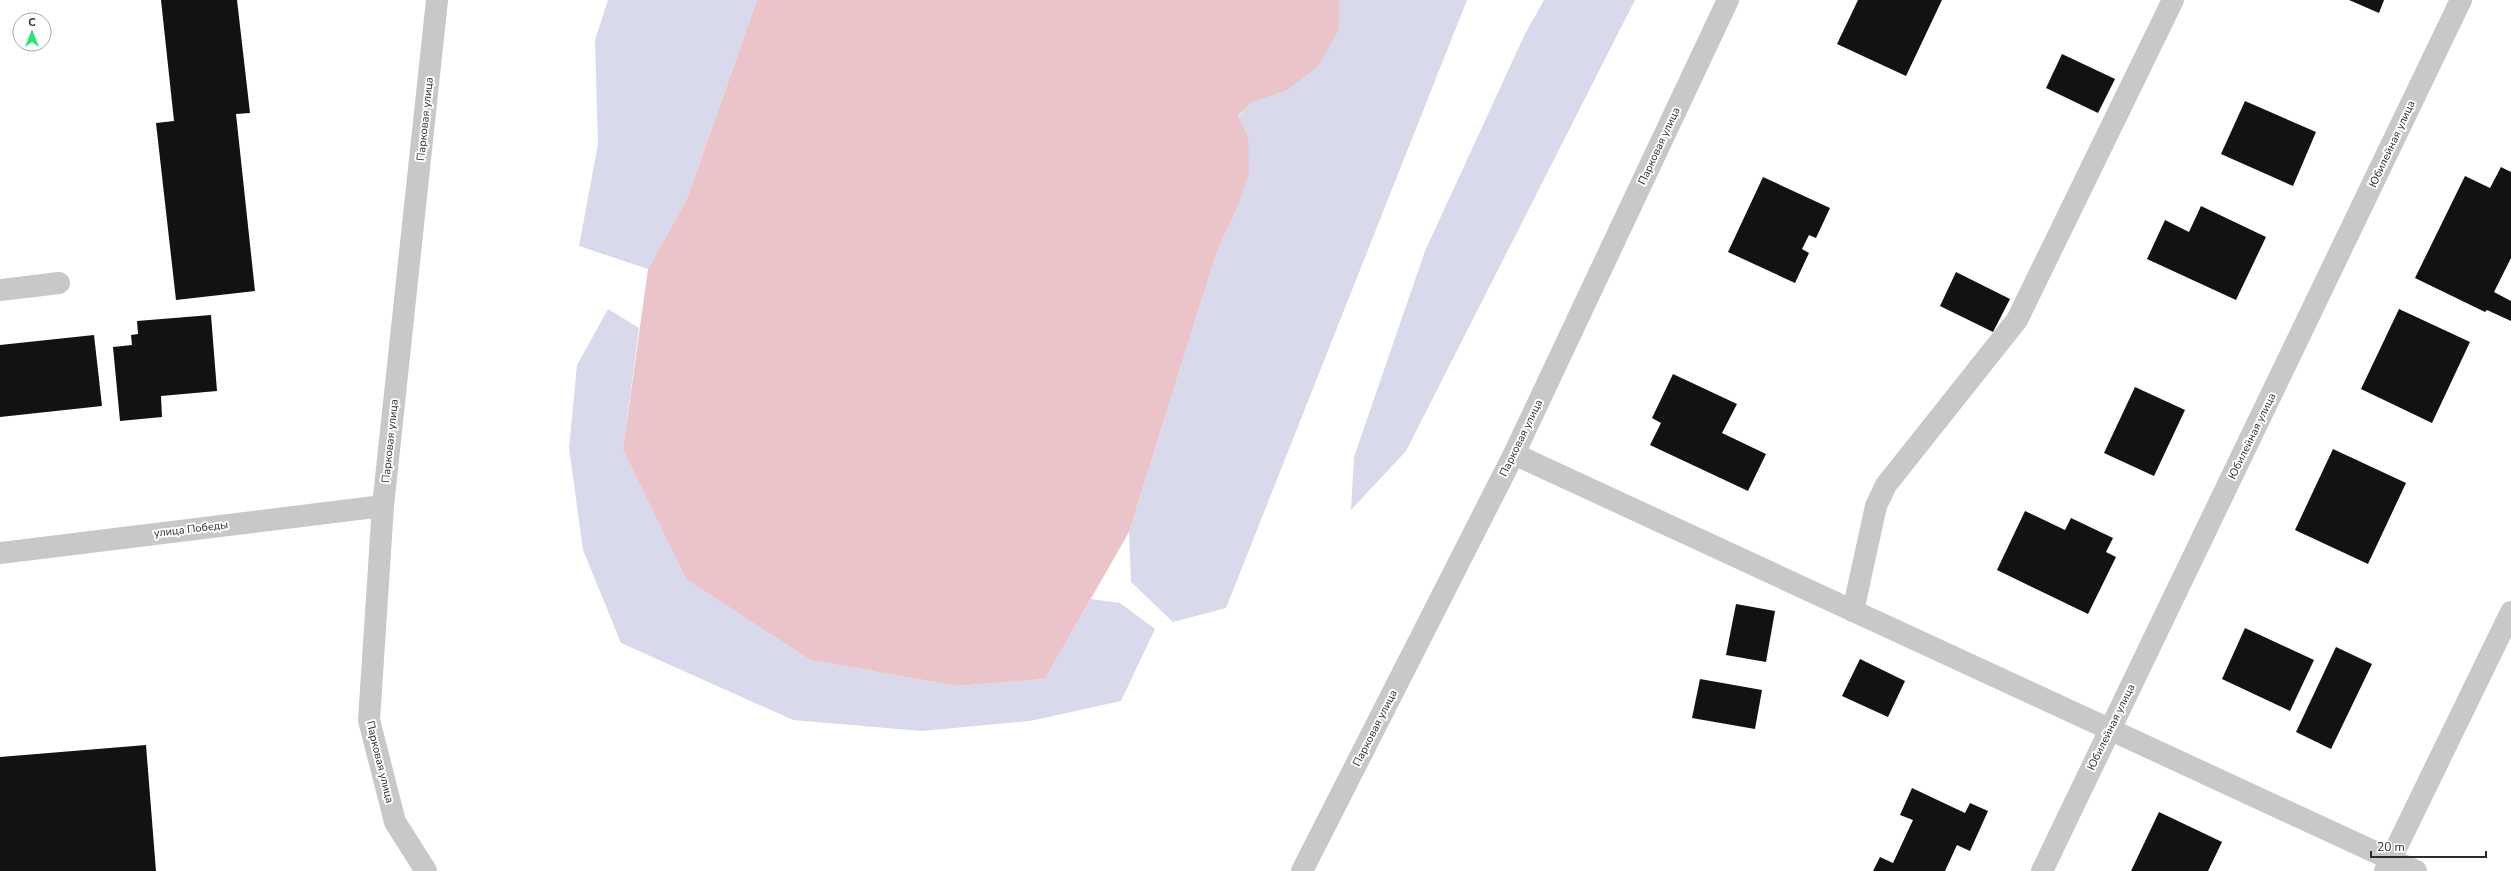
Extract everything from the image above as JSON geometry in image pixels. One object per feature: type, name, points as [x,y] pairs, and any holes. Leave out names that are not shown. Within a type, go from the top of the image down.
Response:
[{"type":"street","name":"Парковая улица","points":[[426,871],[395,822],[369,720],[383,506],[438,0]]},
{"type":"street","name":"Парковая улица","points":[[1302,871],[1514,454],[1728,0]]},
{"type":"street","points":[[1853,611],[1876,506],[1886,485],[2017,320],[2173,0]]},
{"type":"street","name":"Юбилейная улица","points":[[2042,871],[2461,0]]},
{"type":"street","points":[[0,290],[59,283]]},
{"type":"street","points":[[1514,454],[2109,730],[2388,865],[2416,871]]},
{"type":"street","name":"улица Победы","points":[[0,552],[383,506]]},
{"type":"street","points":[[2388,865],[2511,612]]},
{"type":"shaded area","points":[[608,0],[757,0],[687,199],[648,269],[579,246],[598,144],[595,40]]},
{"type":"shaded area","points":[[757,0],[1339,0],[1339,29],[1319,65],[1286,91],[1253,102],[1238,116],[1248,136],[1249,173],[1238,206],[1217,251],[1129,532],[1045,679],[957,686],[810,660],[686,579],[623,450],[648,269],[687,199]]},
{"type":"shaded area","points":[[1339,0],[1467,0],[1226,608],[1173,622],[1131,582],[1129,532],[1217,251],[1238,206],[1248,136],[1238,117],[1253,102],[1286,91],[1339,29]]},
{"type":"shaded area","points":[[1544,0],[1635,0],[1406,451],[1351,510],[1354,457],[1425,251],[1524,36]]},
{"type":"shaded area","points":[[608,309],[639,328],[623,450],[686,579],[810,660],[957,686],[1045,679],[1091,599],[1120,603],[1155,629],[1121,701],[1030,721],[922,731],[793,720],[621,643],[583,550],[569,448],[577,365]]},
{"type":"building","points":[[161,0],[237,0],[250,113],[236,114],[255,291],[176,300],[156,123],[174,121]]},
{"type":"building","points":[[1858,0],[1942,0],[1906,76],[1837,44]]},
{"type":"building","points":[[2349,0],[2384,0],[2379,13]]},
{"type":"building","points":[[2062,54],[2115,79],[2098,113],[2046,88]]},
{"type":"building","points":[[2245,101],[2316,132],[2293,186],[2221,154]]},
{"type":"building","points":[[2501,167],[2511,172],[2511,258],[2494,292],[2511,301],[2511,321],[2487,310],[2485,312],[2415,278],[2465,176],[2490,188]]},
{"type":"building","points":[[1763,177],[1830,208],[1816,238],[1809,235],[1802,249],[1809,253],[1795,283],[1728,252]]},
{"type":"building","points":[[2201,206],[2266,237],[2236,300],[2147,259],[2165,220],[2189,232]]},
{"type":"building","points":[[1956,272],[2010,299],[1993,332],[1940,306]]},
{"type":"building","points":[[2399,309],[2470,342],[2432,423],[2361,389]]},
{"type":"building","points":[[211,315],[217,391],[161,396],[162,417],[120,421],[113,347],[132,345],[131,335],[138,334],[137,321]]},
{"type":"building","points":[[94,335],[102,406],[0,417],[0,345]]},
{"type":"building","points":[[1673,374],[1737,404],[1722,433],[1766,454],[1748,491],[1650,445],[1661,423],[1652,418]]},
{"type":"building","points":[[2135,387],[2185,410],[2154,476],[2104,453]]},
{"type":"building","points":[[2333,449],[2406,483],[2368,564],[2295,530]]},
{"type":"building","points":[[2025,511],[2065,530],[2071,518],[2113,538],[2106,552],[2116,557],[2088,614],[1997,570]]},
{"type":"building","points":[[1736,604],[1775,611],[1766,662],[1726,655]]},
{"type":"building","points":[[2245,628],[2314,660],[2290,711],[2222,679]]},
{"type":"building","points":[[2336,647],[2372,664],[2331,749],[2296,732]]},
{"type":"building","points":[[1860,659],[1905,681],[1888,717],[1842,696]]},
{"type":"building","points":[[1700,679],[1762,690],[1755,729],[1692,718]]},
{"type":"building","points":[[146,745],[156,871],[0,871],[0,757]]},
{"type":"building","points":[[1912,788],[1965,813],[1970,803],[1988,811],[1970,851],[1957,845],[1945,871],[1873,871],[1880,857],[1893,863],[1913,820],[1900,815]]},
{"type":"building","points":[[2159,812],[2222,842],[2208,871],[2131,871]]}]
